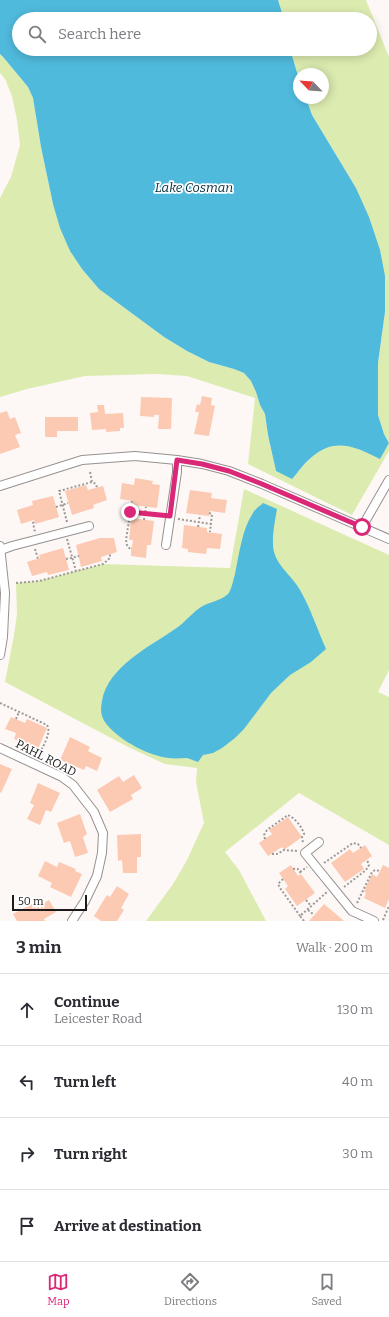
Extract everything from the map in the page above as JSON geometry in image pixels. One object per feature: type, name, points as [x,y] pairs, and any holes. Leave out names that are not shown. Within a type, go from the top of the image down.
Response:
[{"type":"street","points":[[0,486],[82,460],[135,456],[177,460],[202,464],[229,471],[389,539]]},
{"type":"street","points":[[166,545],[177,460]]},
{"type":"street","points":[[362,527],[389,480]]},
{"type":"street","points":[[0,655],[3,637],[5,593],[0,548],[89,526]]},
{"type":"street","name":"PAHL ROAD","points":[[0,748],[62,777],[73,785],[94,812],[103,833],[102,853],[97,876],[86,901],[72,921]]},
{"type":"street","points":[[319,842],[305,853],[334,890],[353,911],[374,921]]},
{"type":"path","points":[[90,472],[92,482],[94,482],[97,488]]},
{"type":"path","points":[[76,571],[59,492],[92,482]]},
{"type":"path","points":[[130,549],[126,540],[132,501]]},
{"type":"path","points":[[56,507],[68,503]]},
{"type":"path","points":[[144,520],[146,507]]},
{"type":"path","points":[[130,512],[211,524]]},
{"type":"path","points":[[209,513],[212,514],[210,532]]},
{"type":"path","points":[[198,527],[200,515]]},
{"type":"path","points":[[16,583],[39,581],[103,564],[110,558],[110,554]]},
{"type":"path","points":[[66,559],[79,556]]},
{"type":"path","points":[[0,703],[47,725],[49,728],[46,739],[34,764]]},
{"type":"path","points":[[16,719],[19,712]]},
{"type":"path","points":[[265,839],[264,835],[267,830],[286,815],[291,815],[304,831],[302,837],[305,853],[284,850],[277,854],[272,854]]},
{"type":"path","points":[[317,869],[354,843],[358,844],[361,848]]},
{"type":"path","points":[[300,916],[311,906],[366,870],[369,865],[368,860]]},
{"type":"path","points":[[293,869],[300,870],[301,874]]},
{"type":"path","points":[[353,911],[372,872],[375,870],[380,871]]},
{"type":"path","points":[[283,878],[278,884],[304,921]]},
{"type":"path","points":[[306,900],[311,906]]},
{"type":"path","points":[[383,921],[389,906]]},
{"type":"path","points":[[308,910],[314,915]]},
{"type":"green space","points":[[278,0],[366,0],[371,12],[282,12]]},
{"type":"green space","points":[[377,27],[389,57],[389,442],[384,434],[378,415],[378,363],[385,312],[356,188],[312,115],[308,104],[329,104],[329,68],[296,68],[292,56],[377,56]]},
{"type":"green space","points":[[0,54],[28,87],[33,98],[41,147],[53,204],[70,251],[82,269],[99,289],[164,337],[209,362],[244,373],[251,381],[265,414],[276,471],[292,478],[313,455],[330,446],[338,445],[354,447],[379,458],[389,443],[389,451],[352,515],[248,464],[255,398],[187,376],[156,374],[85,376],[27,389],[0,397],[0,198],[11,177],[20,145],[12,96],[5,79],[0,73]]},
{"type":"green space","points":[[244,489],[389,555],[389,670],[378,692],[389,697],[389,845],[299,793],[225,852],[239,870],[266,921],[146,921],[173,884],[186,862],[204,823],[196,782],[197,768],[165,764],[130,748],[5,682],[17,614],[16,583],[39,581],[103,564],[230,568]]},
{"type":"water","name":"Lake Cosman","points":[[0,0],[278,0],[282,12],[12,12],[12,56],[292,56],[296,68],[293,68],[293,104],[308,104],[312,115],[356,188],[369,217],[380,250],[385,276],[385,312],[378,363],[378,415],[384,434],[389,443],[380,459],[354,448],[338,445],[321,450],[305,464],[292,479],[276,471],[265,414],[251,381],[244,373],[209,362],[187,351],[164,337],[99,289],[82,269],[70,251],[60,228],[53,204],[41,147],[33,98],[28,87],[0,54]]},
{"type":"water","points":[[263,503],[277,509],[273,536],[274,552],[282,567],[297,585],[304,597],[326,649],[311,662],[290,675],[271,693],[244,729],[235,738],[213,753],[203,755],[198,762],[187,758],[161,757],[136,747],[114,732],[104,720],[101,708],[106,689],[113,677],[132,658],[178,627],[201,607],[228,594],[235,574],[241,542],[249,519],[256,509]]},
{"type":"building","points":[[202,396],[212,398],[211,405],[215,406],[209,436],[194,434],[199,412],[195,412],[197,404],[200,405]]},
{"type":"building","points":[[141,397],[172,398],[171,429],[158,429],[159,415],[154,415],[154,417],[140,416]]},
{"type":"building","points":[[97,405],[104,405],[105,414],[123,413],[124,428],[120,428],[120,431],[106,432],[106,429],[92,430],[90,413],[98,412]]},
{"type":"building","points":[[7,411],[10,419],[15,417],[21,433],[15,435],[20,447],[0,454],[0,413]]},
{"type":"building","points":[[45,417],[78,417],[78,431],[57,431],[57,437],[45,437]]},
{"type":"building","points":[[135,478],[153,481],[152,484],[160,485],[157,508],[133,505],[133,501],[120,499],[122,483],[134,485]]},
{"type":"building","points":[[86,485],[88,490],[103,486],[107,500],[93,505],[94,508],[72,515],[65,491]]},
{"type":"building","points":[[190,490],[212,493],[211,498],[227,500],[225,513],[210,511],[209,516],[186,513]]},
{"type":"building","points":[[53,496],[59,517],[35,524],[34,520],[21,524],[17,510],[33,505],[32,501]]},
{"type":"building","points":[[131,518],[154,521],[151,545],[147,545],[146,558],[131,556],[133,540],[129,540]]},
{"type":"building","points":[[184,525],[207,528],[207,532],[222,534],[220,549],[207,548],[206,554],[188,552],[188,549],[182,548]]},
{"type":"building","points":[[100,538],[114,538],[117,552],[101,557],[102,561],[81,567],[76,545]]},
{"type":"building","points":[[63,548],[69,570],[48,575],[47,572],[32,576],[27,562],[40,558],[39,555]]},
{"type":"building","points":[[11,717],[25,723],[27,719],[47,728],[38,749],[14,739],[16,733],[5,729]]},
{"type":"building","points":[[70,737],[90,747],[88,751],[102,758],[97,771],[86,766],[84,770],[60,760]]},
{"type":"building","points":[[0,764],[12,769],[1,793],[0,792]]},
{"type":"building","points":[[134,775],[142,788],[131,795],[133,799],[110,812],[97,790],[119,776],[123,782]]},
{"type":"building","points":[[38,783],[60,793],[51,812],[46,810],[40,825],[27,819],[34,805],[30,803]]},
{"type":"building","points":[[80,814],[87,834],[83,837],[88,853],[75,857],[70,841],[64,843],[57,823]]},
{"type":"building","points":[[288,817],[302,837],[284,850],[282,847],[268,856],[259,843],[272,834],[269,830]]},
{"type":"building","points":[[141,834],[141,857],[137,857],[137,873],[123,873],[122,860],[118,861],[117,835]]},
{"type":"building","points":[[365,845],[372,856],[361,864],[364,869],[345,882],[331,863],[350,849],[353,853]]},
{"type":"building","points":[[45,861],[57,867],[59,862],[76,869],[75,871],[82,874],[71,897],[50,887],[52,883],[38,876]]},
{"type":"building","points":[[291,865],[298,876],[301,874],[315,893],[297,906],[285,889],[288,886],[279,873]]},
{"type":"building","points":[[383,865],[389,868],[389,899],[385,908],[364,898],[366,893],[364,891],[372,874],[377,877]]},
{"type":"building","points":[[117,886],[129,894],[121,908],[124,910],[117,921],[101,921],[94,916],[107,895],[110,897]]},
{"type":"building","points":[[49,900],[56,912],[44,919],[45,921],[17,921],[13,914],[32,904],[34,907],[44,901],[44,903]]},
{"type":"building","points":[[324,904],[344,921],[309,921]]},
{"type":"route","points":[[130,512],[170,516],[177,472],[177,460],[202,464],[229,471],[362,527]]}]
